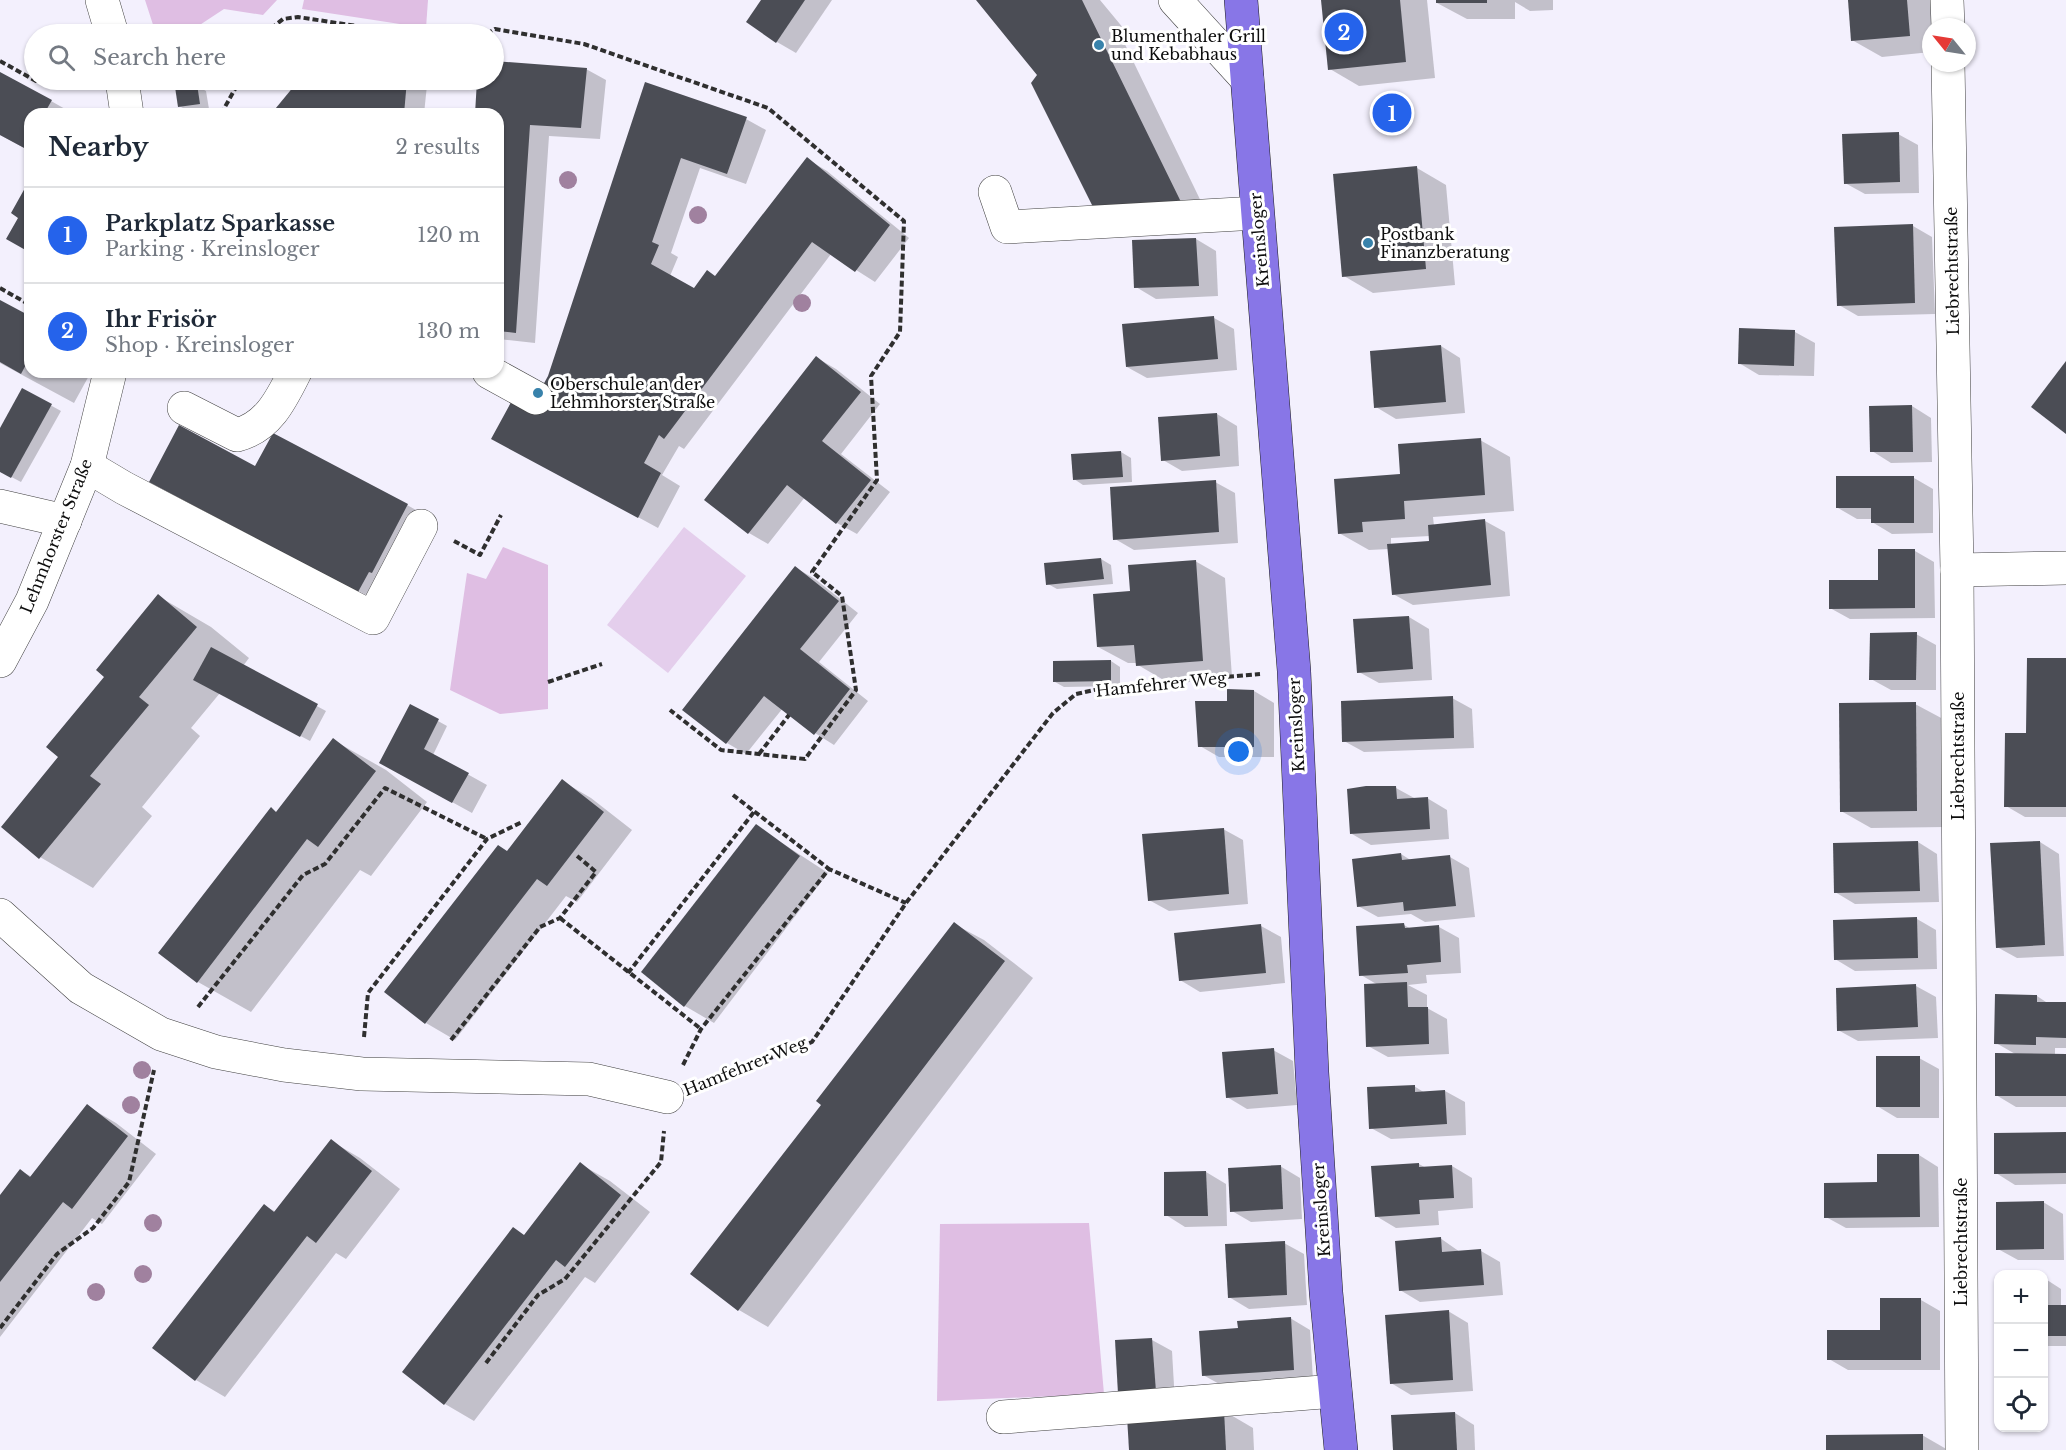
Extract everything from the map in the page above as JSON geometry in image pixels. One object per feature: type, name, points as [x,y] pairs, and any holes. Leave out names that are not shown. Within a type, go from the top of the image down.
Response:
[{"type":"main road","name":"Kreinsloger","points":[[1241,0],[1294,671],[1312,1072],[1326,1292],[1341,1450]]},
{"type":"street","points":[[102,0],[109,24]]},
{"type":"street","points":[[1175,0],[1247,79]]},
{"type":"street","points":[[1947,0],[1947,18]]},
{"type":"street","name":"Liebrechtstraße","points":[[1948,72],[1957,570],[1962,1450]]},
{"type":"street","points":[[123,90],[126,108]]},
{"type":"street","points":[[995,192],[1007,227],[1257,213]]},
{"type":"street","name":"Lehmhorster Straße","points":[[0,661],[32,601],[87,466],[109,378]]},
{"type":"street","points":[[184,408],[237,435],[252,431],[268,418],[291,378]]},
{"type":"street","points":[[500,378],[536,398]]},
{"type":"street","points":[[87,466],[124,489],[373,618],[433,531]]},
{"type":"street","points":[[0,506],[65,521]]},
{"type":"street","points":[[1957,570],[2066,568]]},
{"type":"street","name":"Hamfehrer Weg","points":[[0,915],[81,988],[168,1036],[216,1052],[272,1063],[362,1074],[589,1079],[667,1097]]},
{"type":"street","points":[[1003,1418],[1335,1391]]},
{"type":"path","points":[[277,24],[283,19],[298,18],[340,24]]},
{"type":"path","points":[[504,31],[584,44],[768,108],[904,220],[900,332],[871,376],[878,480],[812,572],[842,596],[856,690],[806,759],[721,750],[670,710]]},
{"type":"path","points":[[0,61],[24,74]]},
{"type":"path","points":[[224,108],[234,90]]},
{"type":"path","points":[[0,288],[24,302]]},
{"type":"path","points":[[433,531],[480,555],[501,515]]},
{"type":"path","points":[[548,682],[602,664]]},
{"type":"path","name":"Hamfehrer Weg","points":[[667,1097],[812,1042],[906,903],[1053,713],[1076,694],[1108,687],[1294,671]]},
{"type":"path","points":[[759,754],[789,715]]},
{"type":"path","points":[[0,1328],[57,1254],[93,1228],[129,1182],[168,1036],[303,875],[325,864],[385,788],[486,839]]},
{"type":"path","points":[[733,795],[828,868],[906,903]]},
{"type":"path","points":[[628,973],[754,812]]},
{"type":"path","points":[[362,1074],[368,993],[486,839],[522,822]]},
{"type":"path","points":[[423,1076],[540,927],[560,918],[596,872],[576,855]]},
{"type":"path","points":[[486,1363],[538,1295],[565,1279],[662,1162],[667,1097],[701,1029],[828,868]]},
{"type":"path","points":[[560,918],[701,1029]]},
{"type":"shaded area","points":[[145,0],[277,0],[263,15],[224,9],[201,24],[153,24]]},
{"type":"shaded area","points":[[304,0],[428,0],[426,24],[400,24],[302,9]]},
{"type":"shaded area","points":[[684,527],[746,576],[668,673],[607,625]]},
{"type":"shaded area","points":[[503,547],[548,565],[548,709],[500,714],[450,690],[467,573],[486,579]]},
{"type":"shaded area","points":[[1089,1223],[1104,1394],[937,1401],[940,1224]]},
{"type":"building","points":[[761,0],[805,0],[776,43],[746,22]]},
{"type":"building","points":[[976,0],[1082,0],[1181,202],[1094,209],[1031,83],[1037,75]]},
{"type":"building","points":[[1321,0],[1400,0],[1406,62],[1328,70]]},
{"type":"building","points":[[1436,0],[1487,0],[1487,3],[1436,3]]},
{"type":"building","points":[[1848,0],[1907,0],[1910,36],[1851,41]]},
{"type":"building","points":[[504,62],[587,68],[581,128],[530,125],[516,333],[504,332],[504,108],[475,108],[476,90],[504,90]]},
{"type":"building","points":[[0,72],[24,85],[24,90],[33,90],[52,100],[47,108],[24,108],[24,148],[0,135]]},
{"type":"building","points":[[645,82],[747,117],[727,174],[681,158],[652,242],[659,245],[651,264],[694,288],[707,270],[715,276],[807,157],[890,225],[855,272],[812,242],[664,439],[659,435],[644,463],[661,473],[638,518],[491,439],[515,395],[532,405],[548,376]]},
{"type":"building","points":[[175,90],[198,90],[200,104],[178,107]]},
{"type":"building","points":[[291,90],[406,90],[405,108],[276,108]]},
{"type":"building","points":[[1899,132],[1900,182],[1844,184],[1842,134]]},
{"type":"building","points":[[1417,166],[1426,269],[1342,277],[1333,174]]},
{"type":"building","points":[[24,190],[24,249],[6,239],[18,218],[11,213]]},
{"type":"building","points":[[1913,224],[1915,303],[1837,306],[1834,227]]},
{"type":"building","points":[[1196,238],[1199,286],[1134,288],[1132,240]]},
{"type":"building","points":[[0,300],[24,313],[24,368],[21,374],[0,362]]},
{"type":"building","points":[[1214,316],[1218,359],[1126,367],[1122,324]]},
{"type":"building","points":[[1739,328],[1795,330],[1794,366],[1738,364]]},
{"type":"building","points":[[1441,345],[1446,402],[1374,408],[1370,351]]},
{"type":"building","points":[[816,356],[861,392],[822,441],[871,480],[836,524],[787,485],[748,534],[704,500]]},
{"type":"building","points":[[2066,361],[2066,434],[2031,407]]},
{"type":"building","points":[[22,388],[52,404],[11,478],[0,472],[0,428]]},
{"type":"building","points":[[1912,405],[1913,452],[1870,452],[1869,406]]},
{"type":"building","points":[[1217,413],[1220,456],[1161,461],[1158,417]]},
{"type":"building","points":[[179,425],[255,466],[273,433],[408,504],[372,573],[369,572],[358,592],[149,482]]},
{"type":"building","points":[[1481,438],[1485,495],[1404,501],[1405,519],[1362,522],[1363,532],[1338,534],[1334,479],[1400,474],[1398,444]]},
{"type":"building","points":[[1121,451],[1123,477],[1073,480],[1071,454]]},
{"type":"building","points":[[1836,476],[1914,476],[1914,523],[1871,523],[1871,508],[1836,508]]},
{"type":"building","points":[[1216,480],[1219,532],[1113,540],[1110,487]]},
{"type":"building","points":[[1485,519],[1491,585],[1392,595],[1387,544],[1429,541],[1428,525]]},
{"type":"building","points":[[1878,549],[1915,549],[1915,608],[1829,609],[1829,580],[1878,580]]},
{"type":"building","points":[[1101,558],[1104,579],[1046,585],[1044,563]]},
{"type":"building","points":[[1196,560],[1203,661],[1136,666],[1134,645],[1097,647],[1093,594],[1130,591],[1128,565]]},
{"type":"building","points":[[795,566],[839,601],[800,649],[850,689],[814,735],[764,696],[726,744],[682,710]]},
{"type":"building","points":[[158,594],[197,627],[139,697],[149,705],[90,776],[101,784],[39,859],[1,827],[58,757],[46,747],[104,677],[96,670]]},
{"type":"building","points":[[1409,616],[1413,669],[1357,673],[1353,619]]},
{"type":"building","points":[[1917,632],[1916,680],[1869,680],[1870,633]]},
{"type":"building","points":[[211,647],[318,704],[300,737],[193,680]]},
{"type":"building","points":[[2027,658],[2066,658],[2066,807],[2004,807],[2005,733],[2026,733]]},
{"type":"building","points":[[1111,660],[1111,681],[1053,682],[1053,661]]},
{"type":"building","points":[[1227,689],[1254,690],[1254,747],[1198,747],[1195,701],[1227,701]]},
{"type":"building","points":[[1453,696],[1454,738],[1342,742],[1341,701]]},
{"type":"building","points":[[1916,702],[1917,811],[1840,812],[1839,703]]},
{"type":"building","points":[[410,704],[439,719],[424,749],[469,773],[452,803],[379,763]]},
{"type":"building","points":[[333,738],[376,771],[318,847],[307,839],[197,983],[158,953],[271,807],[276,812]]},
{"type":"building","points":[[562,779],[604,812],[547,886],[537,879],[425,1024],[384,992],[498,845],[507,851]]},
{"type":"building","points":[[1366,786],[1396,786],[1397,799],[1428,797],[1430,829],[1350,834],[1347,789]]},
{"type":"building","points":[[756,824],[800,856],[684,1007],[641,972]]},
{"type":"building","points":[[1224,828],[1229,894],[1148,901],[1142,834]]},
{"type":"building","points":[[1918,841],[1920,891],[1834,893],[1833,843]]},
{"type":"building","points":[[2040,841],[2045,945],[1996,948],[1990,843]]},
{"type":"building","points":[[1401,853],[1402,860],[1450,855],[1456,906],[1404,911],[1403,902],[1357,907],[1352,859]]},
{"type":"building","points":[[1917,917],[1918,958],[1834,960],[1833,920]]},
{"type":"building","points":[[954,922],[1005,961],[738,1311],[690,1274],[821,1105],[816,1101]]},
{"type":"building","points":[[1404,923],[1405,928],[1439,925],[1441,962],[1407,965],[1408,973],[1359,976],[1356,926]]},
{"type":"building","points":[[1261,924],[1266,973],[1179,981],[1174,933]]},
{"type":"building","points":[[1407,982],[1408,1007],[1428,1007],[1429,1044],[1366,1047],[1364,984]]},
{"type":"building","points":[[1916,984],[1918,1027],[1837,1031],[1836,988]]},
{"type":"building","points":[[1995,994],[2037,995],[2037,1002],[2066,1002],[2066,1038],[2036,1037],[2036,1045],[1994,1044]]},
{"type":"building","points":[[1274,1048],[1278,1094],[1226,1098],[1222,1052]]},
{"type":"building","points":[[1995,1053],[2066,1054],[2066,1096],[1995,1096]]},
{"type":"building","points":[[1876,1056],[1920,1056],[1920,1107],[1876,1107]]},
{"type":"building","points":[[1415,1085],[1415,1092],[1445,1090],[1447,1124],[1369,1129],[1367,1087]]},
{"type":"building","points":[[87,1104],[128,1136],[72,1209],[63,1202],[0,1282],[0,1195],[20,1169],[30,1177]]},
{"type":"building","points":[[2066,1132],[2066,1173],[1994,1174],[1994,1133]]},
{"type":"building","points":[[331,1139],[372,1171],[316,1243],[307,1236],[195,1381],[152,1348],[264,1204],[274,1212]]},
{"type":"building","points":[[1877,1154],[1919,1154],[1920,1217],[1824,1218],[1824,1183],[1877,1182]]},
{"type":"building","points":[[580,1162],[621,1195],[565,1267],[556,1260],[444,1405],[402,1372],[513,1227],[524,1235]]},
{"type":"building","points":[[1419,1163],[1419,1167],[1452,1165],[1454,1198],[1419,1200],[1420,1214],[1375,1217],[1371,1166]]},
{"type":"building","points":[[1281,1165],[1283,1209],[1230,1212],[1228,1168]]},
{"type":"building","points":[[1206,1171],[1208,1216],[1164,1216],[1164,1172]]},
{"type":"building","points":[[2044,1201],[2044,1249],[1996,1250],[1996,1202]]},
{"type":"building","points":[[1441,1237],[1442,1252],[1481,1249],[1484,1285],[1399,1291],[1395,1241]]},
{"type":"building","points":[[1285,1241],[1287,1295],[1228,1298],[1225,1244]]},
{"type":"building","points":[[1880,1298],[1921,1298],[1921,1360],[1827,1360],[1827,1330],[1880,1330]]},
{"type":"building","points":[[2048,1305],[2066,1305],[2066,1336],[2048,1336]]},
{"type":"building","points":[[1449,1310],[1453,1380],[1390,1384],[1385,1315]]},
{"type":"building","points":[[1291,1317],[1294,1370],[1202,1376],[1199,1331],[1238,1328],[1237,1321]]},
{"type":"building","points":[[1152,1338],[1156,1392],[1118,1394],[1115,1340]]},
{"type":"building","points":[[1224,1410],[1226,1450],[1129,1450],[1127,1416]]},
{"type":"building","points":[[1455,1412],[1457,1450],[1393,1450],[1391,1415]]},
{"type":"building","points":[[1923,1434],[1923,1450],[1826,1450],[1826,1435]]},
{"type":"place","name":"Ihr Frisör","points":[[1344,32]]},
{"type":"place","name":"Blumenthaler Grill und Kebabhaus","points":[[1099,45]]},
{"type":"place","name":"Parkplatz Sparkasse","points":[[1392,113]]},
{"type":"place","name":"Postbank Finanzberatung","points":[[1368,243]]},
{"type":"place","name":"Oberschule an der Lehmhorster Straße","points":[[538,393]]}]
